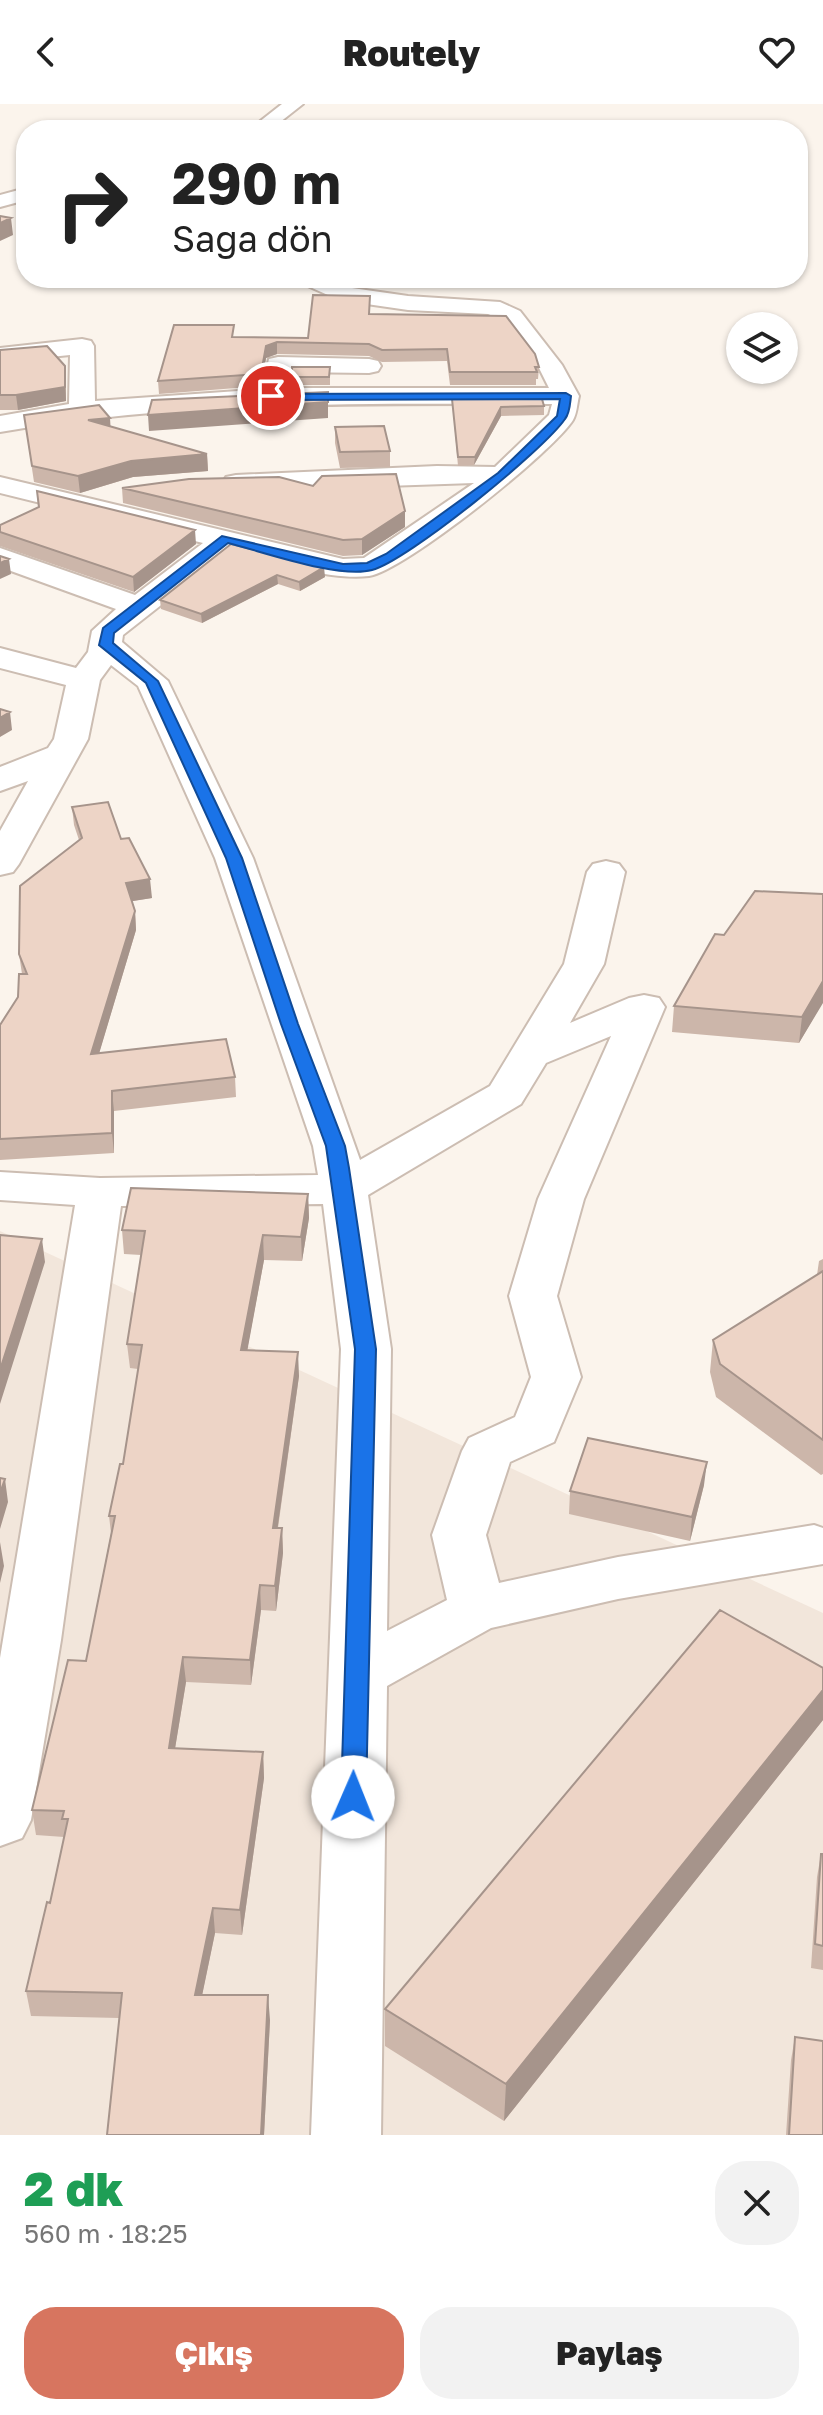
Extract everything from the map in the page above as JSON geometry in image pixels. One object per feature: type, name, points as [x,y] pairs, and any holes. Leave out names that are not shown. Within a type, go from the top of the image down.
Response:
[{"type":"street","points":[[272,120],[294,104]]},
{"type":"street","points":[[0,485],[343,568],[370,567],[420,537],[502,476],[562,417],[566,396],[550,365],[512,316],[492,307],[408,303],[339,293],[329,288]]},
{"type":"street","points":[[0,355],[82,346],[82,410]]},
{"type":"street","points":[[292,398],[276,384],[280,356],[369,366]]},
{"type":"street","points":[[0,424],[82,410],[292,398],[566,396]]},
{"type":"street","points":[[212,483],[437,474],[502,476]]},
{"type":"street","points":[[83,505],[107,492],[137,489]]},
{"type":"street","points":[[0,895],[8,885],[0,865],[71,739],[108,631],[226,539]]},
{"type":"street","points":[[0,557],[141,608]]},
{"type":"street","points":[[0,658],[95,662],[152,681],[234,858],[335,1146],[344,1189],[366,1349],[346,2135]]},
{"type":"street","points":[[0,780],[60,755]]},
{"type":"street","points":[[0,1186],[100,1192],[344,1189],[506,1095],[584,964],[606,872]]},
{"type":"street","points":[[477,1610],[459,1535],[488,1451],[536,1429],[556,1377],[533,1296],[561,1199],[644,1007],[531,1054]]},
{"type":"street","points":[[0,1820],[32,1640],[100,1192]]},
{"type":"street","points":[[356,1675],[477,1610],[618,1578],[814,1546]]},
{"type":"shaded area","points":[[0,1231],[823,1613],[823,2135],[0,2135]]},
{"type":"building","points":[[313,295],[370,296],[369,314],[506,316],[535,354],[539,367],[535,367],[537,372],[450,372],[447,349],[382,350],[369,344],[277,342],[266,346],[261,374],[158,381],[174,325],[234,325],[232,337],[308,338]]},
{"type":"building","points":[[47,346],[65,366],[65,387],[0,395],[0,350]]},
{"type":"building","points":[[292,367],[330,367],[329,377],[297,377],[292,373]]},
{"type":"building","points":[[328,392],[328,402],[148,415],[152,400]]},
{"type":"building","points":[[452,399],[542,399],[544,406],[501,407],[475,457],[458,457]]},
{"type":"building","points":[[99,405],[110,418],[88,420],[207,454],[131,461],[78,476],[32,466],[24,415]]},
{"type":"building","points":[[384,426],[390,451],[340,452],[335,427]]},
{"type":"building","points":[[396,474],[405,511],[362,539],[343,540],[122,488],[189,479],[279,477],[313,486],[322,476]]},
{"type":"building","points":[[37,491],[195,530],[133,577],[0,532],[0,525],[39,507]]},
{"type":"building","points":[[231,544],[324,567],[299,582],[277,575],[201,614],[160,600]]},
{"type":"building","points":[[0,709],[10,712],[0,718]]},
{"type":"building","points":[[108,802],[121,839],[129,838],[150,879],[126,883],[135,911],[91,1054],[226,1039],[235,1077],[112,1091],[112,1133],[0,1139],[0,1025],[18,997],[19,974],[27,974],[19,954],[20,886],[82,838],[72,807]]},
{"type":"building","points":[[755,891],[823,894],[823,981],[802,1017],[674,1006],[715,934],[724,935]]},
{"type":"building","points":[[131,1188],[308,1194],[301,1237],[263,1235],[241,1350],[298,1352],[273,1528],[282,1528],[275,1586],[260,1585],[250,1660],[183,1657],[169,1748],[263,1752],[240,1910],[213,1908],[195,1995],[268,1995],[261,2135],[107,2135],[122,1993],[26,1991],[47,1902],[50,1903],[68,1819],[62,1819],[64,1811],[32,1810],[68,1660],[86,1661],[115,1516],[109,1516],[120,1464],[123,1464],[142,1345],[127,1344],[145,1231],[122,1230]]},
{"type":"building","points":[[0,1235],[42,1239],[0,1370]]},
{"type":"building","points":[[823,1271],[823,1440],[720,1364],[713,1340]]},
{"type":"building","points":[[588,1438],[707,1462],[692,1517],[570,1491]]},
{"type":"building","points":[[720,1610],[823,1668],[823,1690],[506,2084],[385,2009]]},
{"type":"building","points":[[823,1854],[823,1946],[815,1944]]},
{"type":"building","points":[[795,2037],[823,2041],[823,2135],[789,2135]]},
{"type":"route","points":[[271,396],[566,396],[562,417],[502,476],[390,557],[370,567],[343,568],[226,539],[108,631],[106,645],[152,681],[234,858],[340,1168],[366,1349],[353,1797]]}]
